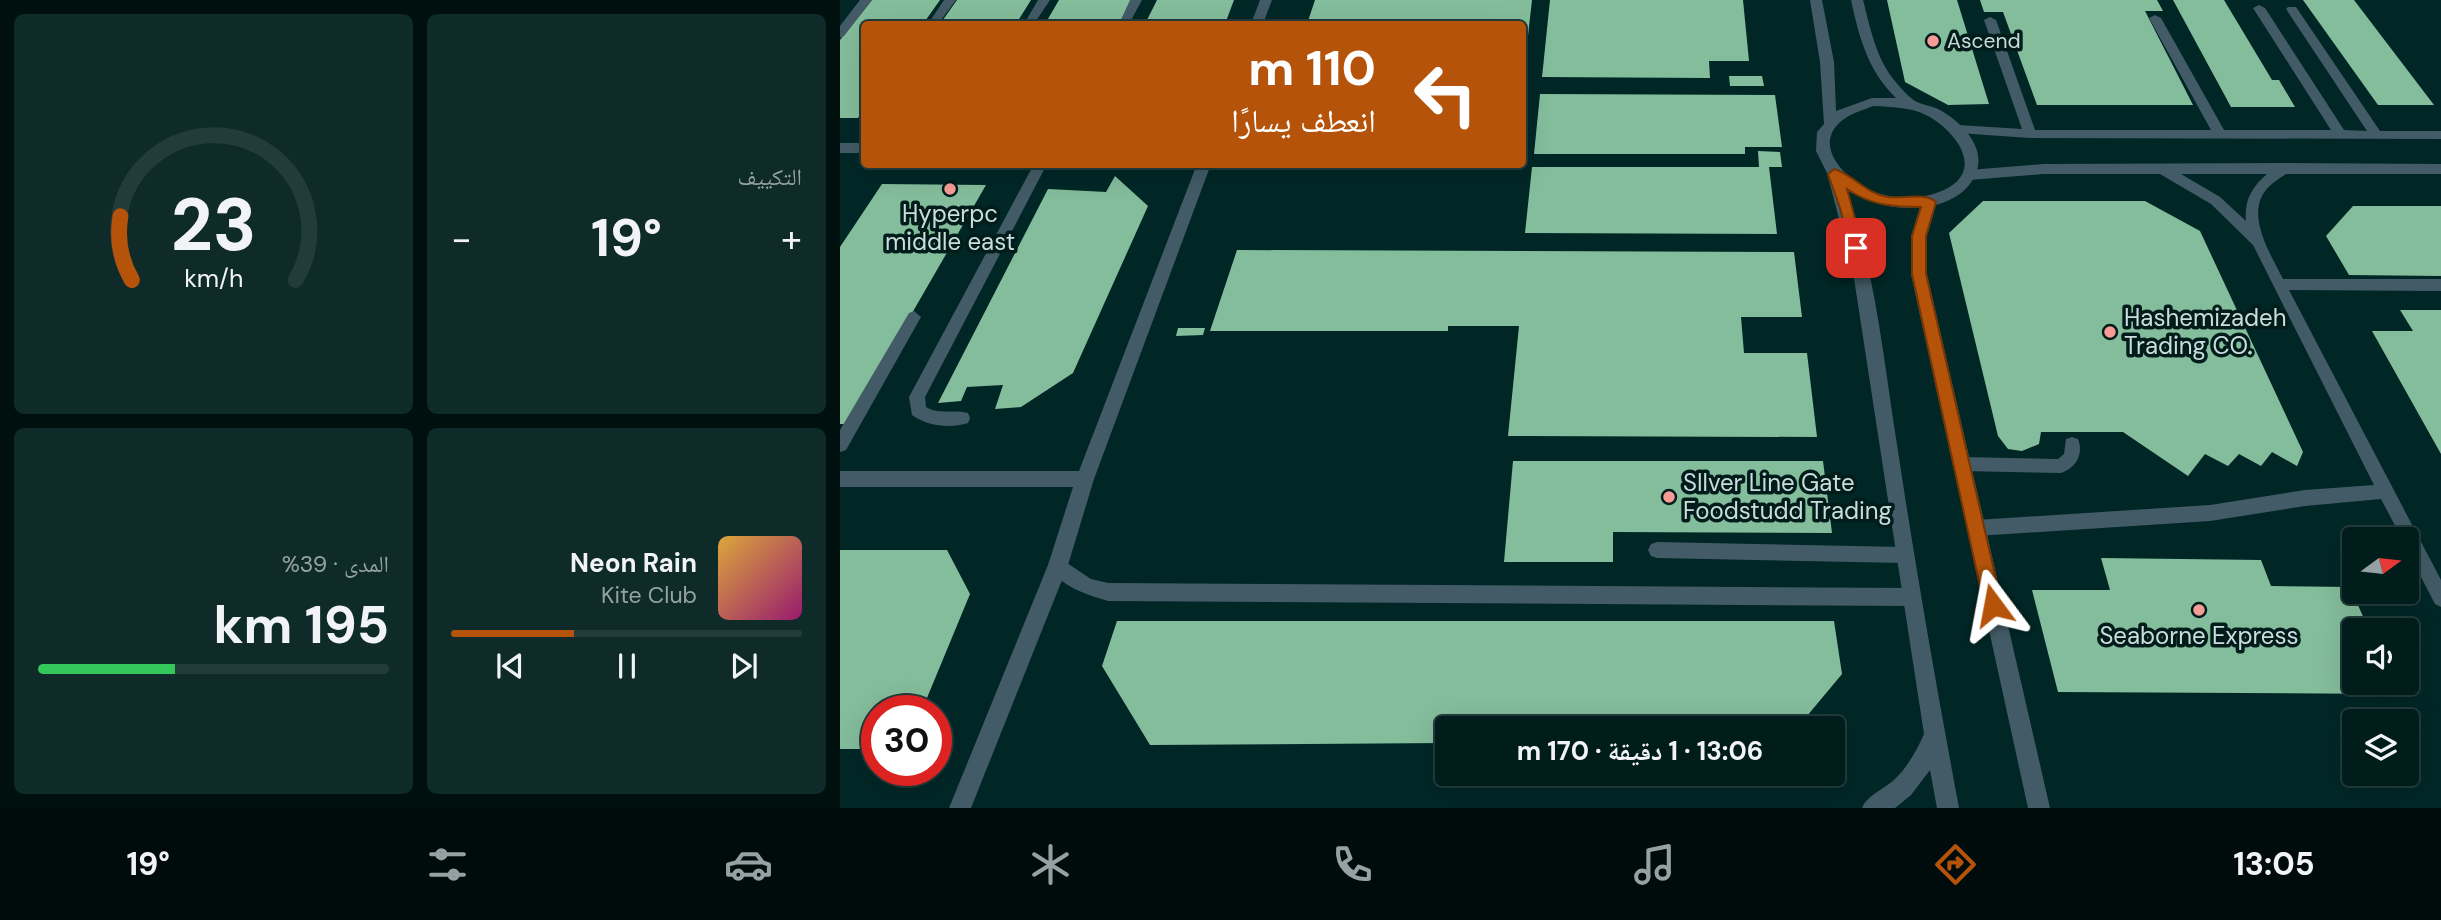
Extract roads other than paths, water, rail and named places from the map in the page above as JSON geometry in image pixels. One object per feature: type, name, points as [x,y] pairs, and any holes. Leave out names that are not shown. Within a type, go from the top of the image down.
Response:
[{"type":"street","points":[[1258,21],[1266,0]]},
{"type":"street","points":[[1816,0],[1827,62],[1830,123]]},
{"type":"street","points":[[1857,0],[1874,62],[1888,84],[1910,104]]},
{"type":"street","points":[[1834,174],[1866,195],[1887,202],[1929,202],[1947,196],[1961,187],[1973,164],[1972,152],[1958,129],[1928,110],[1910,104],[1872,103],[1856,106],[1830,123],[1824,134],[1822,147],[1847,208],[1862,280],[1904,555],[1948,808]]},
{"type":"street","points":[[840,148],[861,148]]},
{"type":"street","points":[[960,808],[1058,565],[1085,479],[1202,168]]},
{"type":"street","points":[[1929,202],[1919,236],[1919,274],[2039,808]]},
{"type":"street","points":[[840,479],[1085,479]]},
{"type":"street","points":[[1873,808],[1889,800],[1915,776],[1934,736]]},
{"type":"lane","points":[[840,34],[866,0]]},
{"type":"lane","points":[[935,21],[950,0]]},
{"type":"lane","points":[[1031,21],[1044,0]]},
{"type":"lane","points":[[1126,21],[1136,0]]},
{"type":"lane","points":[[2259,8],[2340,135]]},
{"type":"lane","points":[[2292,9],[2376,135]]},
{"type":"lane","points":[[2155,18],[2220,135]]},
{"type":"lane","points":[[1990,20],[2030,134]]},
{"type":"lane","points":[[1958,129],[2030,134],[2441,135]]},
{"type":"lane","points":[[962,418],[930,418],[923,415],[918,410],[917,397],[1039,168]]},
{"type":"lane","points":[[2285,168],[2259,187],[2252,199],[2250,212],[2261,248],[2441,598]]},
{"type":"lane","points":[[1969,175],[2043,169],[2441,169]]},
{"type":"lane","points":[[2160,169],[2185,180],[2230,211],[2261,248]]},
{"type":"lane","points":[[2279,284],[2441,285]]},
{"type":"lane","points":[[840,445],[914,317]]},
{"type":"lane","points":[[1962,464],[2061,466],[2073,453],[2072,444]]},
{"type":"lane","points":[[1976,528],[2210,513],[2305,498],[2386,491]]},
{"type":"lane","points":[[1657,550],[1904,555]]},
{"type":"lane","points":[[1058,565],[1086,586],[1108,592],[1912,597]]},
{"type":"place","name":"Ascend","points":[[1933,41]]},
{"type":"place","name":"Hyperpc middle east","points":[[950,189]]},
{"type":"place","name":"Hashemizadeh Trading CO.","points":[[2110,332]]},
{"type":"place","name":"SIlver Line Gate Foodstudd Trading","points":[[1669,497]]},
{"type":"place","name":"Seaborne Express","points":[[2199,610]]}]
